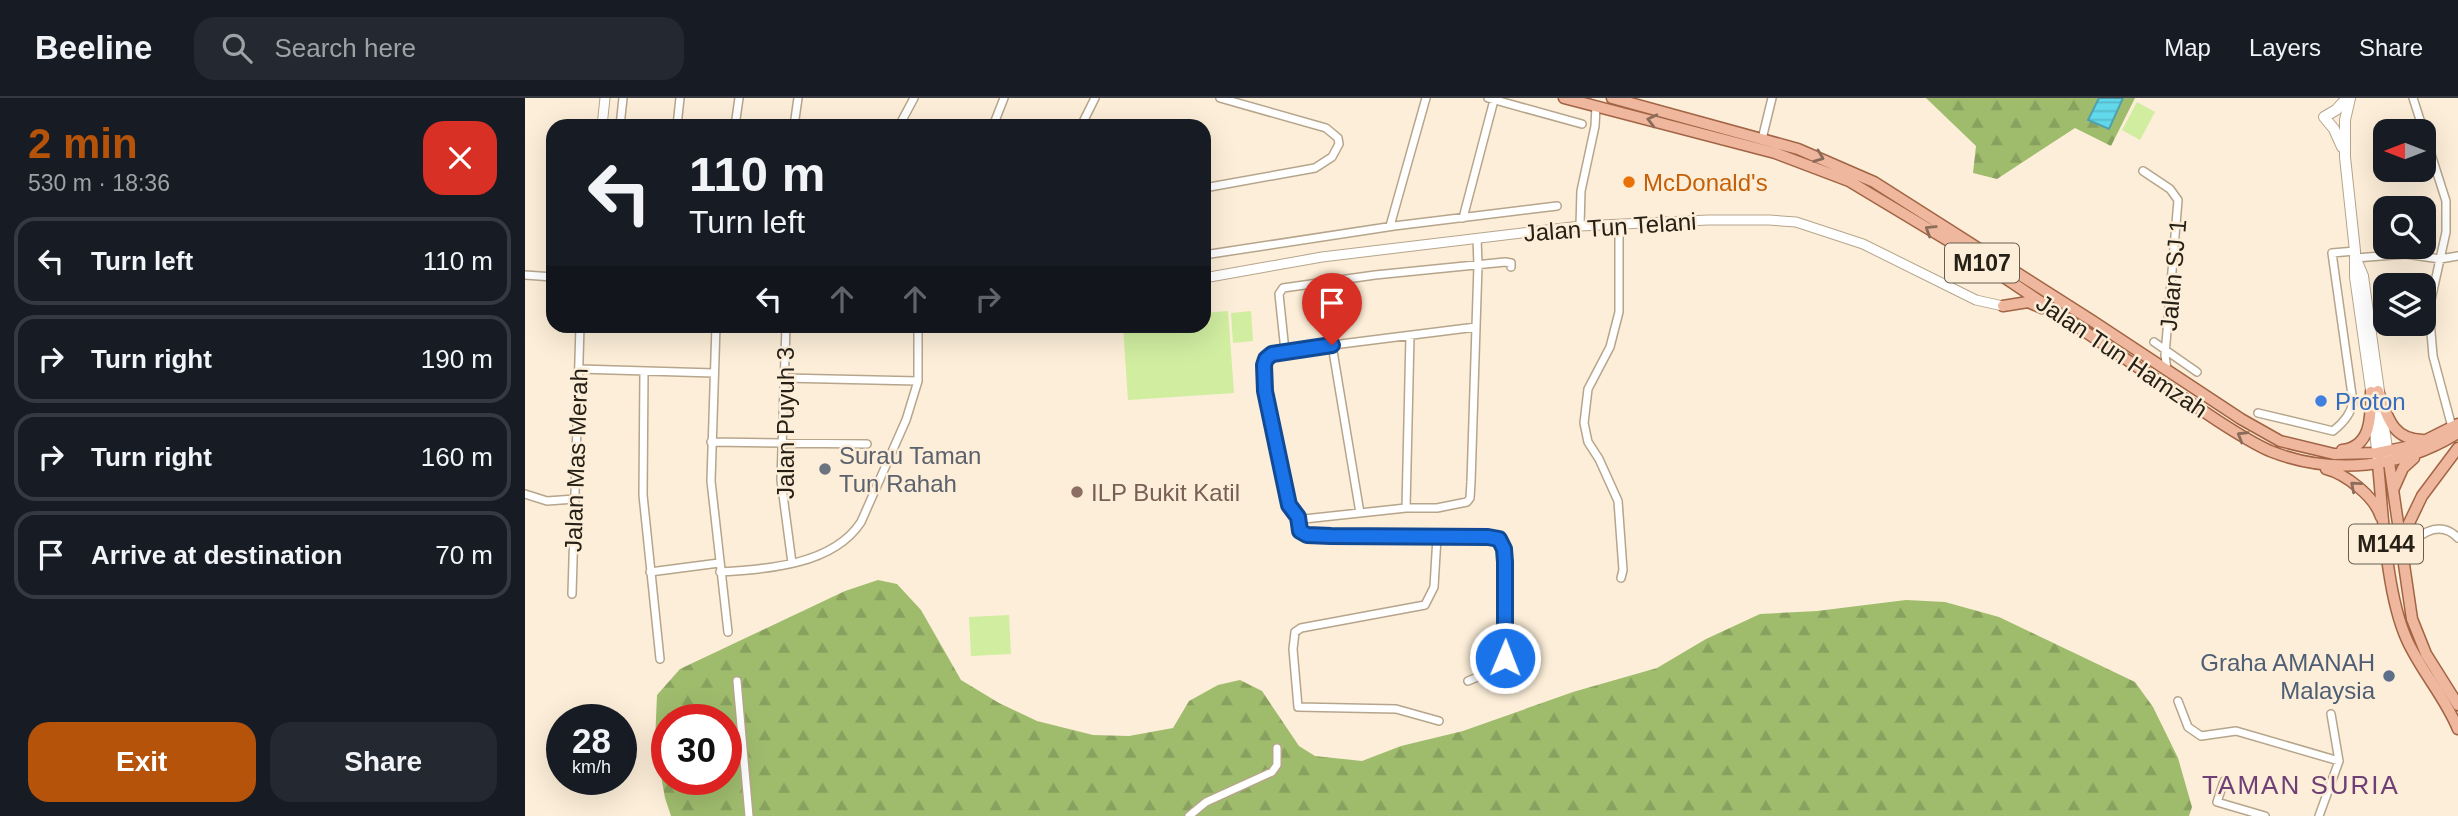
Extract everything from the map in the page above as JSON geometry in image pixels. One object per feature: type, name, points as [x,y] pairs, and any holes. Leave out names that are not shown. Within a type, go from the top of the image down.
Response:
[{"type":"main road","name":"Jalan Tun Hamzah","points":[[1564,98],[1799,161],[1864,189],[1962,249],[2228,428],[2280,454],[2328,464],[2383,458]]},
{"type":"main road","name":"Jalan Tun Hamzah","points":[[1612,98],[1798,149],[1837,164],[1896,195],[2265,435],[2312,450],[2383,458]]},
{"type":"main road","points":[[2344,157],[2335,129],[2324,117],[2349,98]]},
{"type":"main road","name":"M144","points":[[2349,98],[2345,120],[2344,157],[2356,256],[2355,277],[2375,391],[2383,458],[2386,544],[2398,612],[2406,638],[2458,729]]},
{"type":"main road","points":[[1962,249],[2013,290],[2013,299],[2003,306]]},
{"type":"main road","points":[[2003,306],[2034,303],[2087,334]]},
{"type":"main road","points":[[2375,391],[2398,434],[2407,439],[2426,440]]},
{"type":"main road","points":[[2312,450],[2340,450],[2356,446],[2370,425],[2375,391]]},
{"type":"main road","name":"M107","points":[[2383,458],[2456,428]]},
{"type":"main road","name":"M107","points":[[2383,458],[2419,454],[2456,428]]},
{"type":"main road","points":[[2400,549],[2423,496],[2458,448]]},
{"type":"main road","points":[[2280,454],[2293,462],[2341,475],[2376,506],[2386,544]]},
{"type":"main road","points":[[2392,496],[2403,468],[2419,454]]},
{"type":"main road","name":"M144","points":[[2383,458],[2392,496],[2411,619],[2425,654],[2458,705]]},
{"type":"street","points":[[603,119],[605,98]]},
{"type":"street","points":[[621,119],[623,98]]},
{"type":"street","points":[[678,119],[680,98]]},
{"type":"street","points":[[736,119],[739,98]]},
{"type":"street","points":[[795,119],[797,98]]},
{"type":"street","points":[[903,119],[914,98]]},
{"type":"street","points":[[996,119],[1004,98]]},
{"type":"street","points":[[1084,119],[1095,98]]},
{"type":"street","points":[[1211,187],[1315,168],[1332,157],[1339,144],[1338,138],[1326,128],[1220,98]]},
{"type":"street","points":[[1390,226],[1426,98]]},
{"type":"street","points":[[1762,139],[1772,98]]},
{"type":"street","points":[[2413,98],[2438,169],[2446,201],[2446,232],[2430,300],[2429,330],[2437,376],[2456,428]]},
{"type":"street","points":[[1463,218],[1491,99],[1582,124]]},
{"type":"street","points":[[1580,226],[1581,191],[1595,126],[1596,106]]},
{"type":"street","name":"Jalan SJ 1","points":[[2143,171],[2170,189],[2178,200],[2165,353],[2167,371]]},
{"type":"street","points":[[1211,254],[1390,226],[1557,206]]},
{"type":"street","name":"Jalan Tun Telani","points":[[1211,277],[1309,259],[1580,226],[1739,219],[1796,222],[1863,244],[1976,300],[2003,306]]},
{"type":"street","points":[[1619,224],[1619,312],[1610,347],[1588,390],[1584,423],[1588,442],[1608,476],[1618,501],[1623,570],[1621,578]]},
{"type":"street","points":[[1298,517],[1462,505],[1470,498],[1477,238]]},
{"type":"street","points":[[2258,413],[2333,431],[2352,408],[2332,253],[2356,256],[2406,254],[2440,259],[2458,256]]},
{"type":"street","points":[[1285,351],[1279,294],[1283,288],[1375,275],[1510,262],[1511,267]]},
{"type":"street","points":[[525,275],[546,277]]},
{"type":"street","points":[[1468,681],[1499,668],[1505,658],[1504,549],[1499,539],[1307,535],[1300,531],[1298,517],[1289,505],[1263,377],[1266,359],[1272,354],[1476,327]]},
{"type":"street","name":"Jalan Mas Merah","points":[[572,594],[580,333]]},
{"type":"street","points":[[716,333],[711,481],[728,632]]},
{"type":"street","name":"Jalan Puyuh 3","points":[[786,333],[781,480],[792,563]]},
{"type":"street","points":[[650,572],[720,567],[758,570],[792,563],[834,548],[851,536],[906,420],[918,381],[918,333]]},
{"type":"street","points":[[1406,508],[1410,336]]},
{"type":"street","points":[[2154,342],[2165,353],[2197,372]]},
{"type":"street","points":[[1332,345],[1360,513]]},
{"type":"street","name":"Jalan SJ 1","points":[[2150,360],[2165,353]]},
{"type":"street","points":[[579,369],[714,373]]},
{"type":"street","points":[[644,371],[643,495],[660,659]]},
{"type":"street","points":[[784,378],[918,381]]},
{"type":"street","points":[[711,442],[866,444]]},
{"type":"street","points":[[525,494],[547,501],[575,499]]},
{"type":"street","points":[[2400,549],[2427,531],[2446,530],[2458,538]]},
{"type":"street","points":[[1437,537],[1434,587],[1425,605],[1301,628],[1295,632],[1293,649],[1298,707],[1397,709],[1439,722]]},
{"type":"street","points":[[737,681],[750,816]]},
{"type":"street","points":[[2178,701],[2188,727],[2201,736],[2236,731],[2339,761]]},
{"type":"street","points":[[2319,816],[2339,761],[2330,714]]},
{"type":"street","points":[[1189,816],[1206,802],[1272,772],[1277,765],[1277,748]]},
{"type":"street","points":[[2224,781],[2217,802],[2265,816]]},
{"type":"green space","points":[[1926,98],[2135,98],[2111,146],[2075,128],[1997,179],[1973,173],[1976,146]]},
{"type":"green space","points":[[2137,102],[2155,112],[2140,140],[2122,130]]},
{"type":"green space","points":[[1228,311],[1234,393],[1128,400],[1123,333],[1211,333],[1211,312]]},
{"type":"green space","points":[[1251,311],[1253,341],[1233,343],[1231,313]]},
{"type":"green space","points":[[878,580],[897,584],[921,610],[961,680],[999,703],[1037,721],[1093,735],[1129,736],[1173,728],[1189,701],[1218,685],[1240,680],[1262,691],[1299,746],[1315,756],[1362,761],[1401,746],[1463,731],[1573,692],[1657,668],[1706,639],[1760,614],[1817,611],[1906,600],[1945,602],[1999,617],[2135,682],[2153,707],[2178,758],[2192,807],[2189,816],[671,816],[664,795],[742,795],[742,704],[657,704],[657,695],[680,669],[845,591]]},
{"type":"green space","points":[[1009,615],[1011,654],[971,656],[969,617]]},
{"type":"water","points":[[2099,98],[2123,98],[2109,129],[2088,120]]},
{"type":"place","name":"McDonald's","points":[[1629,182]]},
{"type":"place","name":"Proton","points":[[2321,401]]},
{"type":"place","name":"Surau Taman Tun Rahah","points":[[825,469]]},
{"type":"place","name":"ILP Bukit Katil","points":[[1077,492]]},
{"type":"place","name":"Graha AMANAH Malaysia","points":[[2389,676]]},
{"type":"district","name":"TAMAN SURIA","points":[[2301,785]]},
{"type":"route","points":[[1332,345],[1272,354],[1264,365],[1265,391],[1289,505],[1298,517],[1300,531],[1307,535],[1331,536],[1499,539],[1504,549],[1505,562],[1505,658]]}]
